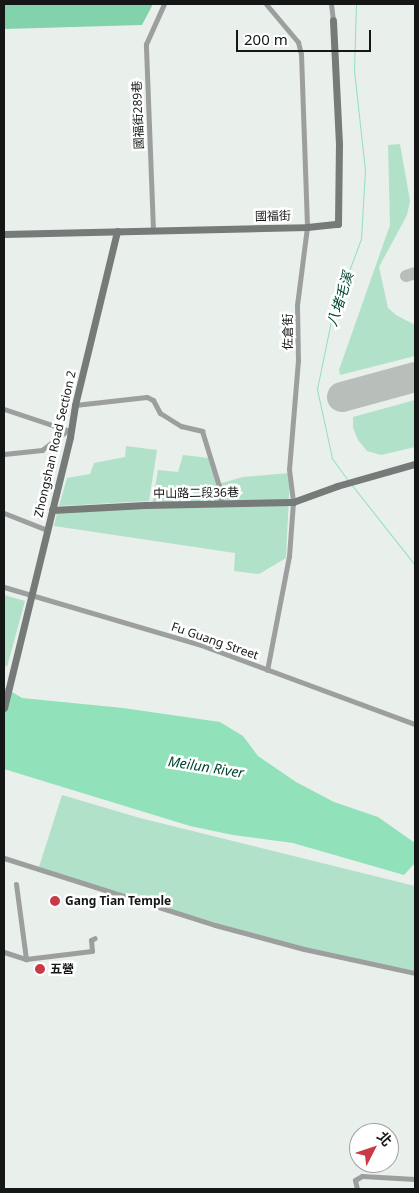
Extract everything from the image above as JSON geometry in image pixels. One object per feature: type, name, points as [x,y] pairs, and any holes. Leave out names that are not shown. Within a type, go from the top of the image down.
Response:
[{"type":"street","name":"國福街289巷","points":[[153,230],[146,44],[164,4]]},
{"type":"street","name":"佐倉街","points":[[266,4],[298,42],[301,54],[307,227],[297,305],[298,360],[289,468],[293,502],[289,556],[267,670]]},
{"type":"street","points":[[331,4],[333,20]]},
{"type":"street","name":"國福街","points":[[4,234],[307,227],[338,224],[339,144],[333,20]]},
{"type":"street","name":"Zhongshan Road Section 2","points":[[4,708],[52,510],[68,431],[117,231]]},
{"type":"street","points":[[75,405],[146,397],[153,400],[160,413],[181,426],[202,431],[219,486],[221,504]]},
{"type":"street","points":[[4,409],[68,431]]},
{"type":"street","points":[[4,454],[42,450],[68,431]]},
{"type":"street","name":"中山路二段36巷","points":[[52,510],[293,502],[337,486],[415,464]]},
{"type":"street","points":[[4,513],[47,530]]},
{"type":"street","name":"Fu Guang Street","points":[[4,587],[201,645],[415,724]]},
{"type":"street","points":[[4,858],[215,925],[304,948],[415,973]]},
{"type":"street","points":[[16,884],[26,959]]},
{"type":"street","points":[[4,952],[26,959],[92,951],[90,940],[95,938]]},
{"type":"street","points":[[356,1189],[355,1180],[362,1176],[415,1178]]},
{"type":"shaded area","points":[[4,4],[153,4],[142,25],[4,29]]},
{"type":"shaded area","points":[[400,144],[410,201],[407,215],[379,267],[388,308],[396,315],[415,325],[415,356],[340,375],[339,370],[390,225],[388,145]]},
{"type":"shaded area","points":[[415,400],[415,447],[381,455],[367,451],[358,440],[353,428],[353,417]]},
{"type":"shaded area","points":[[126,446],[157,450],[149,501],[59,506],[67,478],[90,474],[94,463],[125,457]]},
{"type":"shaded area","points":[[183,455],[209,458],[218,484],[243,477],[290,473],[286,558],[259,574],[234,571],[235,553],[54,526],[57,513],[152,506],[158,470],[178,472]]},
{"type":"shaded area","points":[[4,595],[25,601],[7,667],[4,665]]},
{"type":"shaded area","points":[[62,795],[140,818],[415,886],[415,971],[304,949],[38,870]]},
{"type":"water","name":"Meilun River","points":[[4,687],[22,698],[123,708],[220,722],[243,736],[258,756],[296,782],[334,802],[378,817],[415,843],[415,863],[404,875],[293,843],[233,835],[190,826],[4,769]]},
{"type":"waterway","name":"八堵毛溪","points":[[347,479],[332,458],[317,389],[332,316],[361,239],[365,170],[354,71],[356,4]]},
{"type":"waterway","name":"八堵毛溪","points":[[351,484],[415,565]]},
{"type":"taxiway","points":[[406,276],[415,273]]},
{"type":"runway","points":[[342,397],[415,377]]},
{"type":"place","name":"Gang Tian Temple","points":[[55,901]]},
{"type":"place","name":"五營","points":[[40,969]]}]
